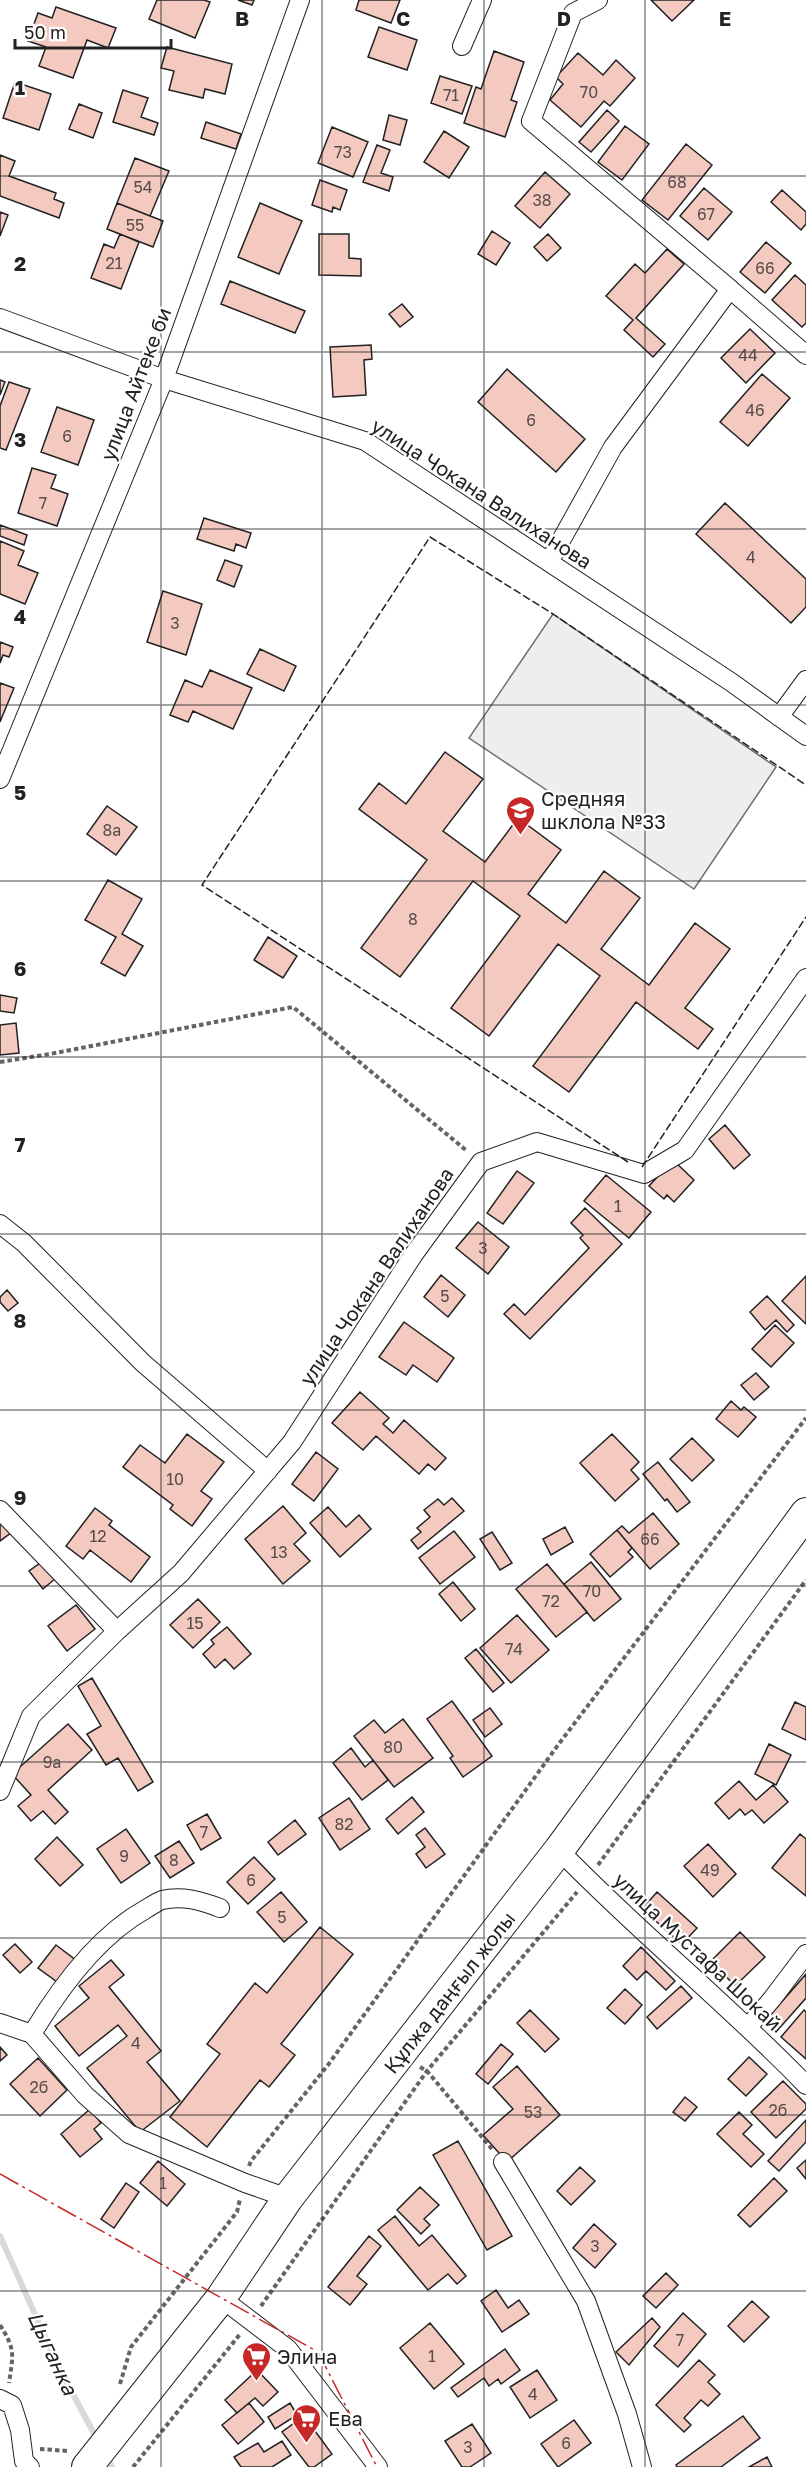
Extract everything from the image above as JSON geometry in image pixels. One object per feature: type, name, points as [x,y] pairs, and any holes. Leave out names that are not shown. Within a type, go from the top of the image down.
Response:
[{"type":"main road","name":"Құлжа даңғыл жолы","points":[[82,2457],[221,2298],[288,2198],[401,2056],[559,1850],[806,1513]]},
{"type":"street","name":"улица Айтеке би","points":[[0,779],[164,379],[300,0]]},
{"type":"street","points":[[462,46],[482,0]]},
{"type":"street","points":[[598,0],[573,13],[531,121],[806,355]]},
{"type":"street","points":[[549,562],[613,447],[730,289]]},
{"type":"street","name":"улица Чокана Валиханова","points":[[0,318],[164,379],[365,441],[731,682],[806,736]]},
{"type":"street","points":[[779,717],[806,680]]},
{"type":"street","name":"улица Чокана Валиханова","points":[[0,1791],[31,1716],[117,1630],[181,1574],[292,1442],[414,1254],[481,1162],[537,1142],[644,1174],[685,1150],[806,978]]},
{"type":"street","points":[[0,1224],[24,1243],[143,1363],[268,1471]]},
{"type":"street","points":[[0,1510],[117,1630]]},
{"type":"street","name":"улица Мустафа Шокай","points":[[559,1850],[587,1880],[748,2027],[806,2085]]},
{"type":"street","points":[[32,2034],[52,1999],[100,1945],[130,1917],[162,1900],[195,1899],[220,1908]]},
{"type":"street","points":[[748,2027],[806,1954]]},
{"type":"street","points":[[0,2023],[32,2034],[85,2095],[129,2134],[245,2183],[288,2198]]},
{"type":"street","points":[[503,2162],[586,2301],[627,2414],[642,2467]]},
{"type":"street","points":[[221,2298],[288,2349],[378,2467]]},
{"type":"street","points":[[3,2401],[12,2405],[27,2464]]},
{"type":"path","points":[[0,1062],[293,1007],[481,1162]]},
{"type":"path","points":[[119,2388],[131,2347],[237,2212],[251,2161],[328,2065],[558,1745],[806,1418]]},
{"type":"path","points":[[133,2467],[251,2320],[427,2071],[587,1880],[806,1580]]},
{"type":"path","points":[[401,2056],[427,2071],[503,2162]]},
{"type":"path","points":[[0,2325],[12,2343],[13,2357],[3,2401]]},
{"type":"path","points":[[27,2464],[35,2449],[67,2451],[82,2457]]},
{"type":"shaded area","points":[[553,614],[776,767],[694,889],[469,738]]},
{"type":"building","points":[[157,0],[210,2],[195,38],[149,19]]},
{"type":"building","points":[[238,0],[254,0],[252,5]]},
{"type":"building","points":[[359,0],[400,0],[391,23],[356,10]]},
{"type":"building","points":[[651,0],[694,0],[672,21]]},
{"type":"building","points":[[56,7],[116,28],[108,48],[87,40],[73,78],[39,66],[46,47],[28,41],[38,13],[52,18]]},
{"type":"building","points":[[379,27],[417,40],[407,70],[368,57]]},
{"type":"building","points":[[167,47],[232,64],[225,94],[205,89],[203,98],[169,90],[174,71],[161,68]]},
{"type":"building","points":[[494,51],[524,62],[511,100],[517,102],[505,137],[464,123],[476,87],[481,89]]},
{"type":"building","points":[[578,53],[603,75],[616,60],[635,78],[610,106],[604,101],[581,127],[550,100],[563,84],[556,77]]},
{"type":"building","points":[[440,76],[472,86],[462,114],[431,103]]},
{"type":"building","points":[[15,82],[51,94],[39,130],[3,118]]},
{"type":"building","points":[[123,90],[148,98],[141,117],[158,123],[154,135],[113,122]]},
{"type":"building","points":[[79,104],[102,113],[93,138],[69,129]]},
{"type":"building","points":[[607,110],[619,121],[591,152],[579,142]]},
{"type":"building","points":[[389,115],[407,120],[400,145],[383,140]]},
{"type":"building","points":[[206,122],[241,134],[236,149],[201,138]]},
{"type":"building","points":[[625,126],[649,144],[622,180],[598,162]]},
{"type":"building","points":[[332,127],[368,142],[353,177],[318,163]]},
{"type":"building","points":[[444,131],[469,147],[449,178],[424,162]]},
{"type":"building","points":[[686,144],[712,165],[668,220],[642,200]]},
{"type":"building","points":[[377,145],[390,150],[381,173],[393,177],[389,191],[363,182]]},
{"type":"building","points":[[0,155],[15,161],[9,176],[56,193],[54,199],[64,203],[59,218],[0,196]]},
{"type":"building","points":[[135,158],[169,171],[150,216],[117,203]]},
{"type":"building","points":[[545,172],[570,194],[540,228],[515,206]]},
{"type":"building","points":[[320,180],[347,190],[340,210],[333,207],[332,212],[312,205]]},
{"type":"building","points":[[704,188],[732,212],[708,240],[680,216]]},
{"type":"building","points":[[782,190],[806,212],[806,224],[801,230],[771,202]]},
{"type":"building","points":[[117,203],[163,221],[153,247],[107,229]]},
{"type":"building","points":[[260,203],[302,221],[279,274],[238,257]]},
{"type":"building","points":[[0,212],[8,215],[0,236]]},
{"type":"building","points":[[492,231],[510,243],[496,265],[478,254]]},
{"type":"building","points":[[120,234],[139,242],[121,289],[91,278],[104,244],[114,248]]},
{"type":"building","points":[[319,234],[349,234],[349,258],[361,259],[361,276],[319,275]]},
{"type":"building","points":[[548,234],[561,248],[547,261],[534,247]]},
{"type":"building","points":[[766,242],[791,263],[765,293],[740,272]]},
{"type":"building","points":[[667,249],[684,264],[636,318],[665,344],[653,357],[624,330],[633,320],[606,296],[635,264],[645,273]]},
{"type":"building","points":[[795,275],[806,285],[806,323],[802,327],[772,300]]},
{"type":"building","points":[[230,281],[305,311],[295,333],[221,304]]},
{"type":"building","points":[[402,304],[413,317],[400,327],[389,314]]},
{"type":"building","points":[[750,329],[775,353],[746,383],[721,358]]},
{"type":"building","points":[[371,345],[372,359],[364,360],[366,395],[333,397],[330,347]]},
{"type":"building","points":[[507,369],[585,439],[556,472],[478,402]]},
{"type":"building","points":[[762,374],[790,398],[748,446],[720,422]]},
{"type":"building","points":[[0,380],[5,382],[0,395]]},
{"type":"building","points":[[9,382],[30,389],[6,450],[0,448],[0,406]]},
{"type":"building","points":[[57,407],[94,420],[78,465],[41,452]]},
{"type":"building","points":[[32,468],[56,475],[51,488],[68,494],[57,526],[18,513]]},
{"type":"building","points":[[725,503],[806,579],[806,607],[791,623],[696,534]]},
{"type":"building","points":[[204,518],[251,533],[246,548],[236,544],[234,551],[197,539]]},
{"type":"building","points":[[0,525],[27,535],[24,545],[0,536]]},
{"type":"building","points":[[0,541],[24,551],[18,565],[38,573],[25,604],[0,594]]},
{"type":"building","points":[[225,560],[242,566],[234,587],[217,580]]},
{"type":"building","points":[[163,591],[202,604],[186,655],[147,642]]},
{"type":"building","points":[[0,642],[13,647],[9,657],[3,655],[0,663]]},
{"type":"building","points":[[260,649],[296,666],[284,691],[247,674]]},
{"type":"building","points":[[210,670],[252,688],[233,729],[193,711],[188,722],[170,715],[185,680],[202,687]]},
{"type":"building","points":[[0,683],[14,688],[0,722]]},
{"type":"building","points":[[445,752],[483,779],[443,831],[485,862],[518,818],[561,850],[528,894],[566,923],[604,871],[640,898],[601,949],[649,985],[695,923],[730,949],[685,1008],[713,1029],[698,1049],[636,1002],[569,1092],[533,1066],[600,976],[558,944],[489,1036],[451,1008],[520,916],[473,881],[400,977],[361,948],[427,860],[359,809],[379,783],[406,804]]},
{"type":"building","points":[[107,806],[137,827],[116,855],[87,834]]},
{"type":"building","points":[[108,880],[142,899],[122,934],[143,946],[125,976],[101,963],[116,937],[85,920]]},
{"type":"building","points":[[268,937],[297,956],[283,978],[254,960]]},
{"type":"building","points":[[0,995],[17,998],[14,1013],[0,1011]]},
{"type":"building","points":[[16,1023],[19,1053],[0,1055],[0,1025]]},
{"type":"building","points":[[725,1125],[750,1155],[734,1169],[709,1139]]},
{"type":"building","points":[[673,1160],[694,1180],[674,1202],[667,1195],[664,1199],[649,1186]]},
{"type":"building","points":[[517,1171],[534,1183],[503,1224],[487,1213]]},
{"type":"building","points":[[606,1175],[651,1212],[629,1238],[584,1201]]},
{"type":"building","points":[[585,1208],[622,1244],[530,1339],[504,1314],[514,1304],[525,1315],[589,1248],[580,1238],[583,1235],[571,1223]]},
{"type":"building","points":[[478,1222],[509,1247],[488,1274],[456,1248]]},
{"type":"building","points":[[441,1275],[465,1295],[448,1317],[424,1297]]},
{"type":"building","points":[[806,1276],[806,1324],[782,1301]]},
{"type":"building","points":[[7,1290],[18,1303],[8,1311],[0,1302],[0,1297]]},
{"type":"building","points":[[767,1296],[794,1325],[787,1332],[776,1320],[765,1330],[750,1312]]},
{"type":"building","points":[[404,1322],[454,1358],[437,1382],[413,1365],[406,1375],[379,1357]]},
{"type":"building","points":[[775,1325],[794,1343],[771,1367],[752,1349]]},
{"type":"building","points":[[756,1373],[769,1387],[754,1400],[741,1385]]},
{"type":"building","points":[[360,1392],[389,1418],[383,1424],[393,1433],[404,1420],[446,1458],[435,1470],[428,1464],[419,1474],[376,1436],[363,1450],[332,1423]]},
{"type":"building","points":[[731,1401],[741,1410],[744,1407],[756,1417],[738,1437],[716,1419]]},
{"type":"building","points":[[187,1434],[224,1462],[201,1491],[212,1499],[192,1526],[170,1509],[173,1505],[123,1467],[140,1445],[165,1463]]},
{"type":"building","points":[[612,1434],[639,1462],[631,1470],[639,1479],[615,1501],[580,1463]]},
{"type":"building","points":[[692,1438],[714,1460],[692,1481],[670,1459]]},
{"type":"building","points":[[316,1452],[338,1469],[314,1501],[292,1484]]},
{"type":"building","points":[[658,1462],[690,1502],[677,1512],[643,1474]]},
{"type":"building","points":[[452,1498],[464,1511],[418,1549],[411,1540],[421,1532],[417,1528],[430,1517],[424,1510],[438,1499],[444,1505]]},
{"type":"building","points":[[283,1506],[306,1533],[294,1544],[310,1561],[283,1584],[245,1539]]},
{"type":"building","points":[[328,1507],[346,1527],[359,1515],[371,1529],[340,1557],[310,1523]]},
{"type":"building","points":[[95,1508],[112,1521],[109,1525],[150,1557],[131,1582],[90,1550],[83,1559],[66,1546]]},
{"type":"building","points":[[653,1513],[679,1544],[650,1569],[617,1530],[622,1526],[629,1533]]},
{"type":"building","points":[[0,1516],[12,1532],[0,1541]]},
{"type":"building","points":[[565,1527],[573,1542],[551,1555],[543,1539]]},
{"type":"building","points":[[617,1530],[632,1548],[628,1552],[633,1557],[610,1577],[590,1554]]},
{"type":"building","points":[[454,1531],[475,1557],[440,1584],[419,1558]]},
{"type":"building","points":[[492,1532],[512,1563],[500,1570],[480,1539]]},
{"type":"building","points":[[43,1561],[56,1578],[43,1589],[29,1571]]},
{"type":"building","points":[[591,1562],[621,1599],[594,1621],[564,1584]]},
{"type":"building","points":[[547,1564],[587,1612],[556,1637],[516,1589]]},
{"type":"building","points":[[453,1582],[475,1609],[461,1621],[439,1594]]},
{"type":"building","points":[[198,1599],[220,1622],[193,1648],[170,1625]]},
{"type":"building","points":[[76,1605],[95,1629],[67,1651],[48,1626]]},
{"type":"building","points":[[517,1615],[549,1650],[511,1683],[480,1648]]},
{"type":"building","points":[[227,1627],[251,1654],[234,1669],[225,1659],[215,1668],[203,1654],[214,1644],[211,1640]]},
{"type":"building","points":[[476,1649],[504,1683],[493,1692],[465,1658]]},
{"type":"building","points":[[92,1678],[153,1782],[138,1791],[118,1758],[106,1765],[87,1734],[101,1726],[78,1686]]},
{"type":"building","points":[[452,1701],[492,1756],[463,1777],[450,1758],[453,1756],[427,1719]]},
{"type":"building","points":[[795,1702],[806,1707],[806,1740],[782,1729]]},
{"type":"building","points":[[490,1708],[502,1724],[485,1737],[473,1720]]},
{"type":"building","points":[[403,1719],[433,1758],[394,1787],[354,1736],[374,1720],[385,1733]]},
{"type":"building","points":[[68,1724],[92,1750],[48,1790],[68,1812],[55,1824],[43,1811],[31,1821],[18,1806],[31,1795],[12,1774]]},
{"type":"building","points":[[769,1744],[791,1755],[776,1785],[755,1774]]},
{"type":"building","points":[[351,1748],[365,1767],[373,1760],[388,1780],[362,1800],[333,1763]]},
{"type":"building","points":[[739,1781],[756,1800],[773,1785],[788,1802],[764,1823],[752,1810],[745,1815],[740,1809],[729,1819],[715,1803]]},
{"type":"building","points":[[412,1797],[424,1812],[398,1834],[386,1819]]},
{"type":"building","points":[[349,1798],[370,1829],[340,1850],[319,1818]]},
{"type":"building","points":[[207,1814],[221,1838],[201,1850],[187,1825]]},
{"type":"building","points":[[295,1820],[306,1834],[278,1855],[268,1842]]},
{"type":"building","points":[[425,1828],[445,1854],[426,1868],[416,1854],[425,1847],[416,1835]]},
{"type":"building","points":[[126,1829],[150,1863],[121,1883],[97,1849]]},
{"type":"building","points":[[800,1834],[806,1839],[806,1896],[772,1868]]},
{"type":"building","points":[[57,1837],[83,1865],[60,1886],[35,1859]]},
{"type":"building","points":[[179,1841],[194,1863],[170,1878],[155,1856]]},
{"type":"building","points":[[708,1844],[736,1874],[713,1897],[684,1866]]},
{"type":"building","points":[[254,1857],[275,1879],[248,1904],[227,1882]]},
{"type":"building","points":[[281,1892],[307,1922],[284,1942],[257,1912]]},
{"type":"building","points":[[657,1892],[697,1928],[682,1944],[642,1909]]},
{"type":"building","points":[[320,1927],[353,1954],[281,2044],[295,2055],[269,2087],[260,2080],[207,2147],[170,2117],[220,2054],[207,2044],[255,1983],[267,1993]]},
{"type":"building","points":[[740,1932],[765,1957],[735,1986],[711,1961]]},
{"type":"building","points":[[15,1944],[32,1962],[20,1973],[3,1955]]},
{"type":"building","points":[[56,1945],[77,1961],[60,1984],[38,1968]]},
{"type":"building","points":[[641,1947],[675,1981],[666,1990],[646,1971],[637,1980],[623,1966]]},
{"type":"building","points":[[111,1960],[124,1975],[109,1987],[161,2051],[147,2062],[180,2101],[140,2132],[87,2068],[127,2036],[118,2025],[79,2056],[55,2026],[89,1998],[79,1986]]},
{"type":"building","points":[[806,1974],[806,1998],[776,2032],[765,2021]]},
{"type":"building","points":[[681,1986],[692,1998],[657,2029],[647,2017]]},
{"type":"building","points":[[625,1989],[642,2005],[625,2024],[607,2008]]},
{"type":"building","points":[[530,2010],[559,2039],[545,2052],[517,2023]]},
{"type":"building","points":[[804,2010],[806,2012],[806,2059],[781,2037]]},
{"type":"building","points":[[501,2044],[513,2054],[488,2084],[476,2074]]},
{"type":"building","points":[[0,2047],[7,2055],[0,2061]]},
{"type":"building","points":[[749,2057],[767,2074],[746,2096],[728,2079]]},
{"type":"building","points":[[38,2058],[67,2090],[40,2116],[10,2084]]},
{"type":"building","points":[[517,2066],[560,2115],[507,2162],[483,2135],[513,2109],[493,2087]]},
{"type":"building","points":[[783,2081],[806,2104],[806,2109],[776,2138],[751,2112]]},
{"type":"building","points":[[685,2097],[697,2107],[685,2121],[673,2112]]},
{"type":"building","points":[[90,2109],[101,2123],[94,2129],[102,2139],[80,2157],[61,2134]]},
{"type":"building","points":[[739,2112],[752,2125],[743,2134],[764,2154],[751,2167],[717,2134]]},
{"type":"building","points":[[806,2120],[806,2142],[779,2171],[768,2161]]},
{"type":"building","points":[[458,2141],[512,2236],[487,2250],[433,2155]]},
{"type":"building","points":[[806,2160],[806,2179],[797,2168]]},
{"type":"building","points":[[158,2161],[185,2184],[167,2206],[140,2183]]},
{"type":"building","points":[[580,2167],[595,2181],[571,2205],[557,2191]]},
{"type":"building","points":[[774,2178],[787,2191],[750,2227],[738,2215]]},
{"type":"building","points":[[126,2183],[139,2192],[114,2228],[101,2219]]},
{"type":"building","points":[[420,2187],[439,2205],[424,2219],[430,2225],[421,2234],[397,2210]]},
{"type":"building","points":[[395,2216],[419,2246],[432,2235],[466,2276],[457,2284],[448,2274],[428,2290],[378,2230]]},
{"type":"building","points":[[594,2224],[616,2244],[595,2268],[573,2248]]},
{"type":"building","points":[[369,2236],[381,2246],[357,2276],[367,2284],[350,2305],[328,2287]]},
{"type":"building","points":[[666,2273],[678,2285],[656,2308],[643,2296]]},
{"type":"building","points":[[496,2290],[508,2308],[519,2300],[529,2314],[502,2332],[481,2301]]},
{"type":"building","points":[[752,2301],[769,2317],[744,2342],[728,2326]]},
{"type":"building","points":[[683,2313],[706,2334],[678,2367],[654,2346]]},
{"type":"building","points":[[652,2318],[660,2327],[629,2365],[616,2352]]},
{"type":"building","points":[[430,2323],[464,2364],[434,2389],[400,2348]]},
{"type":"building","points":[[505,2349],[520,2370],[501,2384],[498,2379],[489,2386],[484,2378],[458,2397],[451,2388]]},
{"type":"building","points":[[699,2360],[715,2375],[708,2382],[720,2394],[708,2406],[701,2400],[684,2418],[691,2425],[684,2432],[656,2405]]},
{"type":"building","name":"Элина","points":[[257,2370],[278,2392],[263,2406],[255,2398],[237,2413],[225,2400]]},
{"type":"building","points":[[537,2370],[557,2400],[530,2418],[510,2387]]},
{"type":"building","points":[[249,2403],[264,2422],[238,2444],[222,2425]]},
{"type":"building","points":[[290,2403],[297,2415],[275,2429],[268,2417]]},
{"type":"building","name":"Ева","points":[[304,2416],[332,2454],[314,2467],[309,2467],[282,2432]]},
{"type":"building","points":[[743,2416],[760,2438],[721,2467],[677,2467],[676,2465]]},
{"type":"building","points":[[574,2420],[591,2443],[558,2467],[541,2444]]},
{"type":"building","points":[[472,2424],[491,2453],[470,2467],[462,2467],[445,2441]]},
{"type":"building","points":[[282,2441],[291,2455],[272,2467],[241,2467],[234,2457],[258,2443],[264,2452]]},
{"type":"building","points":[[767,2457],[772,2467],[749,2467]]},
{"type":"waterway","name":"Цыганка","points":[[0,2236],[59,2368],[97,2439]]},
{"type":"waterway","name":"Цыганка","points":[[106,2456],[112,2467]]},
{"type":"fence","points":[[628,1162],[202,885],[430,537],[553,614],[806,785]]},
{"type":"fence","points":[[642,1167],[806,917]]},
{"type":"power","points":[[0,2174],[318,2352],[377,2467]]},
{"type":"place","name":"Средняя шклола №33","points":[[520,836]]},
{"type":"place","name":"Элина","points":[[256,2382]]},
{"type":"place","name":"Ева","points":[[307,2444]]}]
